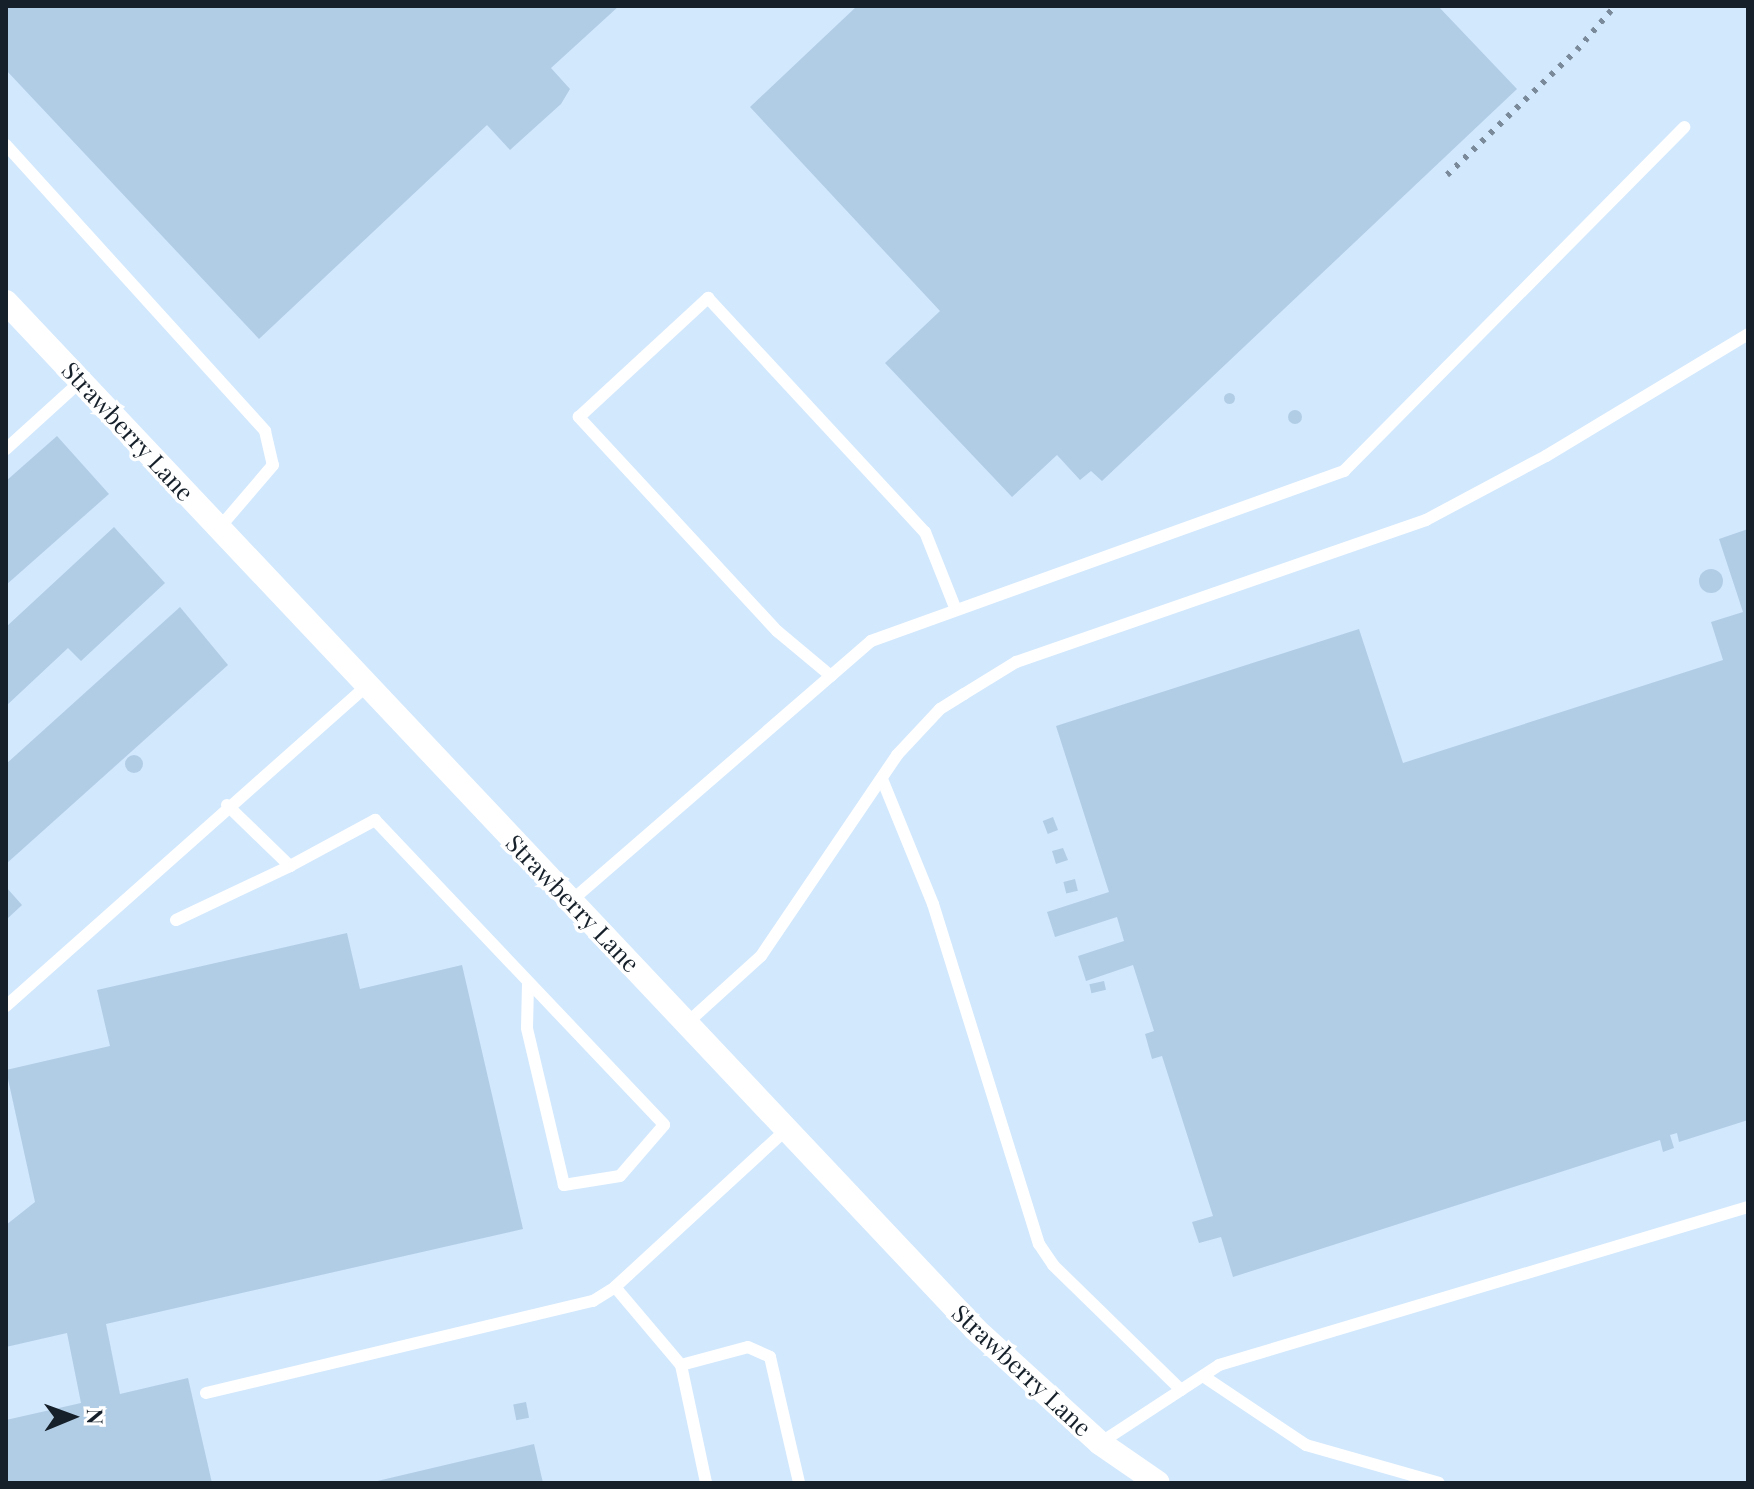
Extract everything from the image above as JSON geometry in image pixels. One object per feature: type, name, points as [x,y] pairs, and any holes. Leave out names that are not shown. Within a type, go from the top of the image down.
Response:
[{"type":"street","name":"Strawberry Lane","points":[[6,302],[1023,1378],[1100,1443],[1158,1483]]},
{"type":"lane","points":[[571,901],[871,641],[1344,471],[1685,127]]},
{"type":"lane","points":[[6,145],[265,431],[273,465],[220,527]]},
{"type":"lane","points":[[831,676],[777,631],[579,417],[708,298],[925,532],[956,610]]},
{"type":"lane","points":[[687,1023],[761,956],[882,779],[940,709],[1016,662],[1426,520],[1546,456],[1748,334]]},
{"type":"lane","points":[[6,449],[81,381]]},
{"type":"lane","points":[[6,1006],[227,805],[368,685]]},
{"type":"lane","points":[[882,779],[933,904],[1039,1244],[1053,1265],[1181,1390]]},
{"type":"lane","points":[[227,805],[290,866]]},
{"type":"lane","points":[[176,920],[290,866],[375,820],[528,985],[664,1125],[620,1176],[564,1185],[527,1028],[528,985]]},
{"type":"lane","points":[[206,1393],[569,1309],[615,1287],[787,1129]]},
{"type":"lane","points":[[1100,1443],[1219,1365],[1748,1207]]},
{"type":"lane","points":[[615,1287],[681,1365],[706,1483]]},
{"type":"lane","points":[[681,1365],[748,1347],[770,1357],[799,1483]]},
{"type":"lane","points":[[1203,1376],[1306,1445],[1439,1483]]},
{"type":"building","points":[[6,6],[619,6],[551,68],[570,89],[561,104],[510,150],[487,125],[259,339],[6,70]]},
{"type":"building","points":[[857,6],[1438,6],[1517,89],[1102,481],[1091,471],[1080,480],[1057,455],[1012,497],[885,363],[940,311],[750,107]]},
{"type":"building","points":[[1229,393],[1234,398],[1229,403],[1224,398]]},
{"type":"building","points":[[1295,410],[1302,417],[1295,424],[1288,417]]},
{"type":"building","points":[[57,436],[109,494],[6,585],[6,481]]},
{"type":"building","points":[[114,527],[165,583],[81,661],[68,648],[6,706],[6,627]]},
{"type":"building","points":[[1748,529],[1748,1120],[1679,1142],[1677,1133],[1670,1135],[1674,1148],[1663,1152],[1660,1140],[1233,1277],[1221,1237],[1199,1243],[1192,1222],[1213,1216],[1162,1056],[1152,1059],[1145,1034],[1154,1031],[1133,965],[1086,981],[1078,956],[1124,941],[1117,917],[1055,937],[1047,912],[1109,892],[1056,726],[1359,629],[1403,763],[1723,660],[1711,622],[1743,612],[1719,539]]},
{"type":"building","points":[[1711,569],[1722,576],[1723,581],[1716,592],[1711,593],[1700,586],[1699,581],[1706,570]]},
{"type":"building","points":[[180,607],[228,665],[6,864],[6,764]]},
{"type":"building","points":[[134,755],[143,764],[134,773],[125,764]]},
{"type":"building","points":[[1053,817],[1058,830],[1048,834],[1043,821]]},
{"type":"building","points":[[1063,848],[1068,860],[1056,864],[1052,851]]},
{"type":"building","points":[[1075,879],[1078,891],[1066,894],[1063,882]]},
{"type":"building","points":[[6,887],[22,905],[6,920]]},
{"type":"building","points":[[347,933],[360,989],[462,965],[523,1229],[106,1324],[120,1394],[188,1378],[212,1483],[6,1483],[6,1420],[81,1403],[67,1333],[6,1347],[6,1225],[35,1202],[6,1070],[110,1046],[97,990]]},
{"type":"building","points":[[1104,981],[1106,990],[1091,993],[1089,984]]},
{"type":"building","points":[[526,1402],[529,1418],[516,1420],[513,1404]]},
{"type":"building","points":[[534,1444],[543,1483],[373,1482]]},
{"type":"railway","points":[[1447,175],[1577,50],[1615,6]]}]
